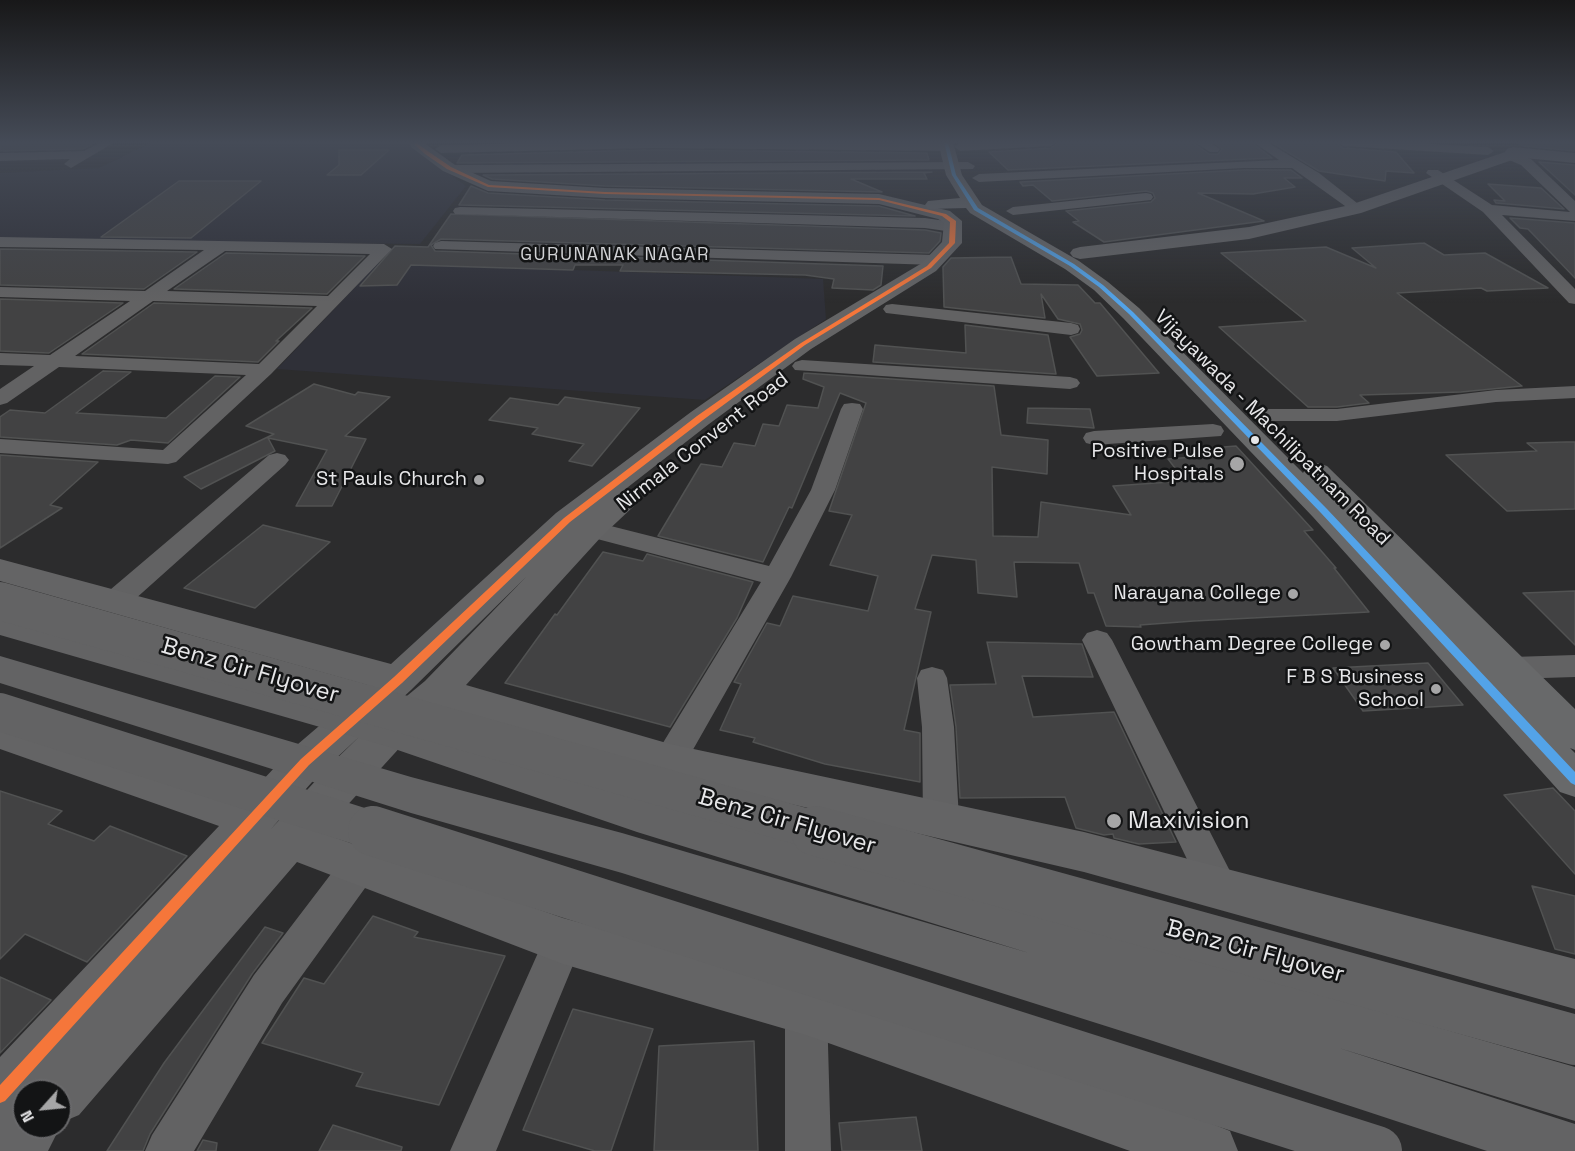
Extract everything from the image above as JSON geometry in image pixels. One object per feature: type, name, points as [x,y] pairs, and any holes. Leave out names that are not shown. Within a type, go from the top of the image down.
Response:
[{"type":"highway","name":"Vijayawada - Machilipatnam Road","points":[[969,196],[976,206],[1101,286],[1262,415],[1575,734]]},
{"type":"highway","points":[[972,196],[976,206]]},
{"type":"highway","name":"Vijayawada - Machilipatnam Road","points":[[976,206],[1074,249],[1119,280],[1154,309],[1182,351],[1324,511],[1575,780]]},
{"type":"main road","name":"Benz Cir Flyover","points":[[0,601],[951,868],[1575,1040]]},
{"type":"main road","points":[[0,622],[370,726],[637,814],[1575,1094]]},
{"type":"main road","points":[[0,669],[411,795],[622,853],[1138,1011],[1573,1151]]},
{"type":"main road","points":[[0,712],[1377,1151]]},
{"type":"street","points":[[777,196],[869,198],[940,213],[1042,196]]},
{"type":"street","points":[[896,196],[976,206],[1146,197]]},
{"type":"street","points":[[969,196],[976,206]]},
{"type":"street","points":[[1340,196],[1350,203]]},
{"type":"street","points":[[1074,249],[1241,228],[1373,196]]},
{"type":"street","points":[[1074,249],[1249,233],[1355,209],[1387,196]]},
{"type":"street","points":[[1468,196],[1488,210],[1575,299]]},
{"type":"street","points":[[1560,196],[1575,209]]},
{"type":"street","points":[[460,211],[925,223],[976,206]]},
{"type":"street","name":"Nirmala Convent Road","points":[[418,685],[567,520],[700,417],[803,344],[929,267],[952,243],[976,206]]},
{"type":"street","name":"Nirmala Convent Road","points":[[418,685],[591,529],[702,439],[802,366],[892,309],[956,260],[967,244],[972,231],[971,222],[976,206]]},
{"type":"street","points":[[1488,210],[1575,217]]},
{"type":"street","points":[[612,250],[630,217]]},
{"type":"street","points":[[0,242],[384,249],[264,370],[168,457],[0,446]]},
{"type":"street","points":[[441,246],[936,260]]},
{"type":"street","points":[[0,399],[144,297],[220,247]]},
{"type":"street","points":[[0,292],[331,301]]},
{"type":"street","points":[[892,309],[1071,329]]},
{"type":"street","points":[[0,359],[264,370]]},
{"type":"street","points":[[802,366],[1070,383]]},
{"type":"street","points":[[1262,415],[1337,415],[1496,396],[1575,392]]},
{"type":"street","points":[[670,760],[777,577],[823,490],[852,408]]},
{"type":"street","points":[[1094,438],[1213,431]]},
{"type":"street","points":[[114,602],[277,460]]},
{"type":"street","points":[[591,529],[777,577]]},
{"type":"street","points":[[0,570],[418,685],[670,760],[1084,852],[1575,984]]},
{"type":"street","points":[[1097,640],[1220,889]]},
{"type":"street","points":[[1512,668],[1575,666]]},
{"type":"street","points":[[932,678],[938,727],[941,820]]},
{"type":"street","points":[[72,1081],[272,830],[326,769],[370,726],[418,685]]},
{"type":"street","points":[[0,733],[272,830],[563,941],[806,1010],[1210,1151]]},
{"type":"street","points":[[0,1096],[272,830]]},
{"type":"street","points":[[168,1151],[268,989],[360,865]]},
{"type":"street","points":[[473,1151],[563,941]]},
{"type":"street","points":[[806,1010],[808,1151]]},
{"type":"street","points":[[11,1151],[22,1139]]},
{"type":"shaded area","points":[[0,196],[458,196],[420,244],[0,240]]},
{"type":"shaded area","points":[[378,263],[823,279],[826,319],[705,400],[277,369]]},
{"type":"building","points":[[159,196],[243,196],[191,238],[101,237]]},
{"type":"building","points":[[465,196],[533,196],[605,200],[879,206],[915,216],[459,205]]},
{"type":"building","points":[[1046,196],[1102,196],[1052,201]]},
{"type":"building","points":[[1154,196],[1204,196],[1264,221],[1104,242],[1073,222],[1079,221],[1066,211],[1151,202],[1155,198]]},
{"type":"building","points":[[1500,196],[1549,196],[1564,209],[1496,203],[1494,200],[1505,201]]},
{"type":"building","points":[[451,214],[925,230],[941,233],[940,241],[929,253],[441,239],[431,245],[435,251],[883,266],[881,285],[873,290],[832,288],[834,279],[805,275],[620,271],[623,265],[575,265],[573,270],[411,265],[397,285],[360,286],[395,246],[428,247]]},
{"type":"building","points":[[1510,218],[1575,223],[1575,278],[1528,229],[1520,228]]},
{"type":"building","points":[[1424,243],[1444,255],[1485,253],[1548,288],[1487,291],[1481,288],[1397,293],[1522,386],[1461,392],[1360,395],[1369,403],[1337,407],[1308,407],[1219,327],[1306,321],[1221,253],[1326,247],[1376,268],[1352,248]]},
{"type":"building","points":[[0,249],[197,252],[144,289],[0,285]]},
{"type":"building","points":[[226,253],[365,256],[327,294],[174,289]]},
{"type":"building","points":[[1011,257],[1021,284],[1078,285],[1095,303],[1100,303],[1159,373],[1097,376],[1070,337],[1080,334],[1082,330],[1080,324],[1058,319],[1041,294],[1045,318],[944,307],[943,267],[951,258]]},
{"type":"building","points":[[0,299],[123,303],[49,353],[0,351]]},
{"type":"building","points":[[154,303],[312,308],[276,341],[279,341],[258,362],[82,354]]},
{"type":"building","points":[[965,325],[1048,335],[1056,374],[873,362],[875,345],[966,353]]},
{"type":"building","points":[[103,371],[131,372],[76,413],[166,418],[215,376],[240,377],[168,443],[131,440],[117,445],[0,437],[0,417],[10,410],[45,413]]},
{"type":"building","points":[[804,373],[994,386],[1001,435],[1048,440],[1047,474],[992,467],[993,536],[1038,537],[1041,502],[1131,515],[1113,486],[1185,481],[1168,459],[1205,456],[1199,449],[1236,446],[1313,530],[1304,531],[1336,568],[1334,568],[1369,612],[1194,621],[1140,625],[1141,627],[1106,626],[1094,593],[1088,593],[1079,563],[1014,562],[1017,597],[978,593],[976,560],[932,555],[915,609],[931,612],[904,730],[920,733],[920,782],[825,764],[753,742],[755,738],[720,730],[741,684],[734,682],[767,623],[780,626],[793,596],[868,611],[878,576],[830,565],[852,515],[829,511],[866,403],[840,393],[792,508],[789,507],[763,562],[658,536],[701,464],[722,467],[734,443],[755,446],[763,424],[779,426],[787,405],[818,408],[824,387],[803,379]]},
{"type":"building","points":[[314,384],[355,395],[358,392],[390,397],[345,436],[366,439],[332,506],[296,506],[327,450],[268,438],[275,451],[201,489],[184,477],[274,434],[246,426]]},
{"type":"building","points":[[565,397],[640,408],[592,466],[569,461],[584,444],[532,434],[538,428],[489,420],[510,398],[558,405]]},
{"type":"building","points":[[1028,408],[1090,409],[1094,428],[1027,423]]},
{"type":"building","points":[[1575,442],[1575,509],[1507,511],[1446,455],[1537,451],[1527,443]]},
{"type":"building","points":[[0,455],[98,462],[50,505],[62,508],[0,548]]},
{"type":"building","points":[[263,525],[330,542],[255,608],[184,588]]},
{"type":"building","points":[[603,552],[643,561],[647,554],[753,582],[737,618],[670,727],[505,683]]},
{"type":"building","points":[[1575,591],[1575,645],[1523,593]]},
{"type":"building","points":[[987,642],[1082,644],[1093,677],[1022,676],[1033,717],[1114,712],[1176,842],[1139,844],[1114,838],[1113,834],[1104,835],[1076,828],[1065,797],[960,798],[956,727],[950,685],[996,684]]},
{"type":"building","points":[[1428,663],[1463,705],[1363,711],[1333,668]]},
{"type":"building","points":[[1553,788],[1575,811],[1575,874],[1504,795]]},
{"type":"building","points":[[0,791],[62,811],[48,824],[94,841],[110,826],[187,856],[87,962],[25,934],[0,959]]},
{"type":"building","points":[[1532,886],[1575,896],[1575,954],[1555,949]]},
{"type":"building","points":[[373,916],[418,932],[414,937],[505,956],[439,1105],[356,1086],[363,1073],[262,1043],[304,978],[324,984]]},
{"type":"building","points":[[265,927],[283,933],[252,974],[150,1134],[143,1151],[107,1151],[164,1063]]},
{"type":"building","points":[[0,977],[51,1000],[0,1053]]},
{"type":"building","points":[[573,1009],[653,1029],[611,1151],[595,1151],[523,1130]]},
{"type":"building","points":[[754,1041],[758,1151],[654,1151],[659,1046]]},
{"type":"building","points":[[916,1117],[922,1151],[842,1151],[839,1123]]},
{"type":"building","points":[[333,1125],[402,1147],[401,1151],[319,1151]]},
{"type":"building","points":[[203,1140],[217,1143],[216,1151],[197,1151]]},
{"type":"transit line","points":[[0,1096],[305,762],[398,680],[567,520],[700,418],[803,344],[929,267],[952,243],[953,221],[944,215],[879,199],[729,196]]},
{"type":"transit line","points":[[967,196],[976,209],[1072,265],[1101,286],[1131,313],[1324,511],[1575,780]]},
{"type":"place","name":"Positive Pulse Hospitals","points":[[1237,464]]},
{"type":"place","name":"St Pauls Church","points":[[479,480]]},
{"type":"place","name":"Narayana College","points":[[1293,594]]},
{"type":"place","name":"Gowtham Degree College","points":[[1385,645]]},
{"type":"place","name":"F B S Business School","points":[[1436,689]]},
{"type":"place","name":"Maxivision","points":[[1114,821]]},
{"type":"district","name":"GURUNANAK NAGAR","points":[[615,255]]}]
